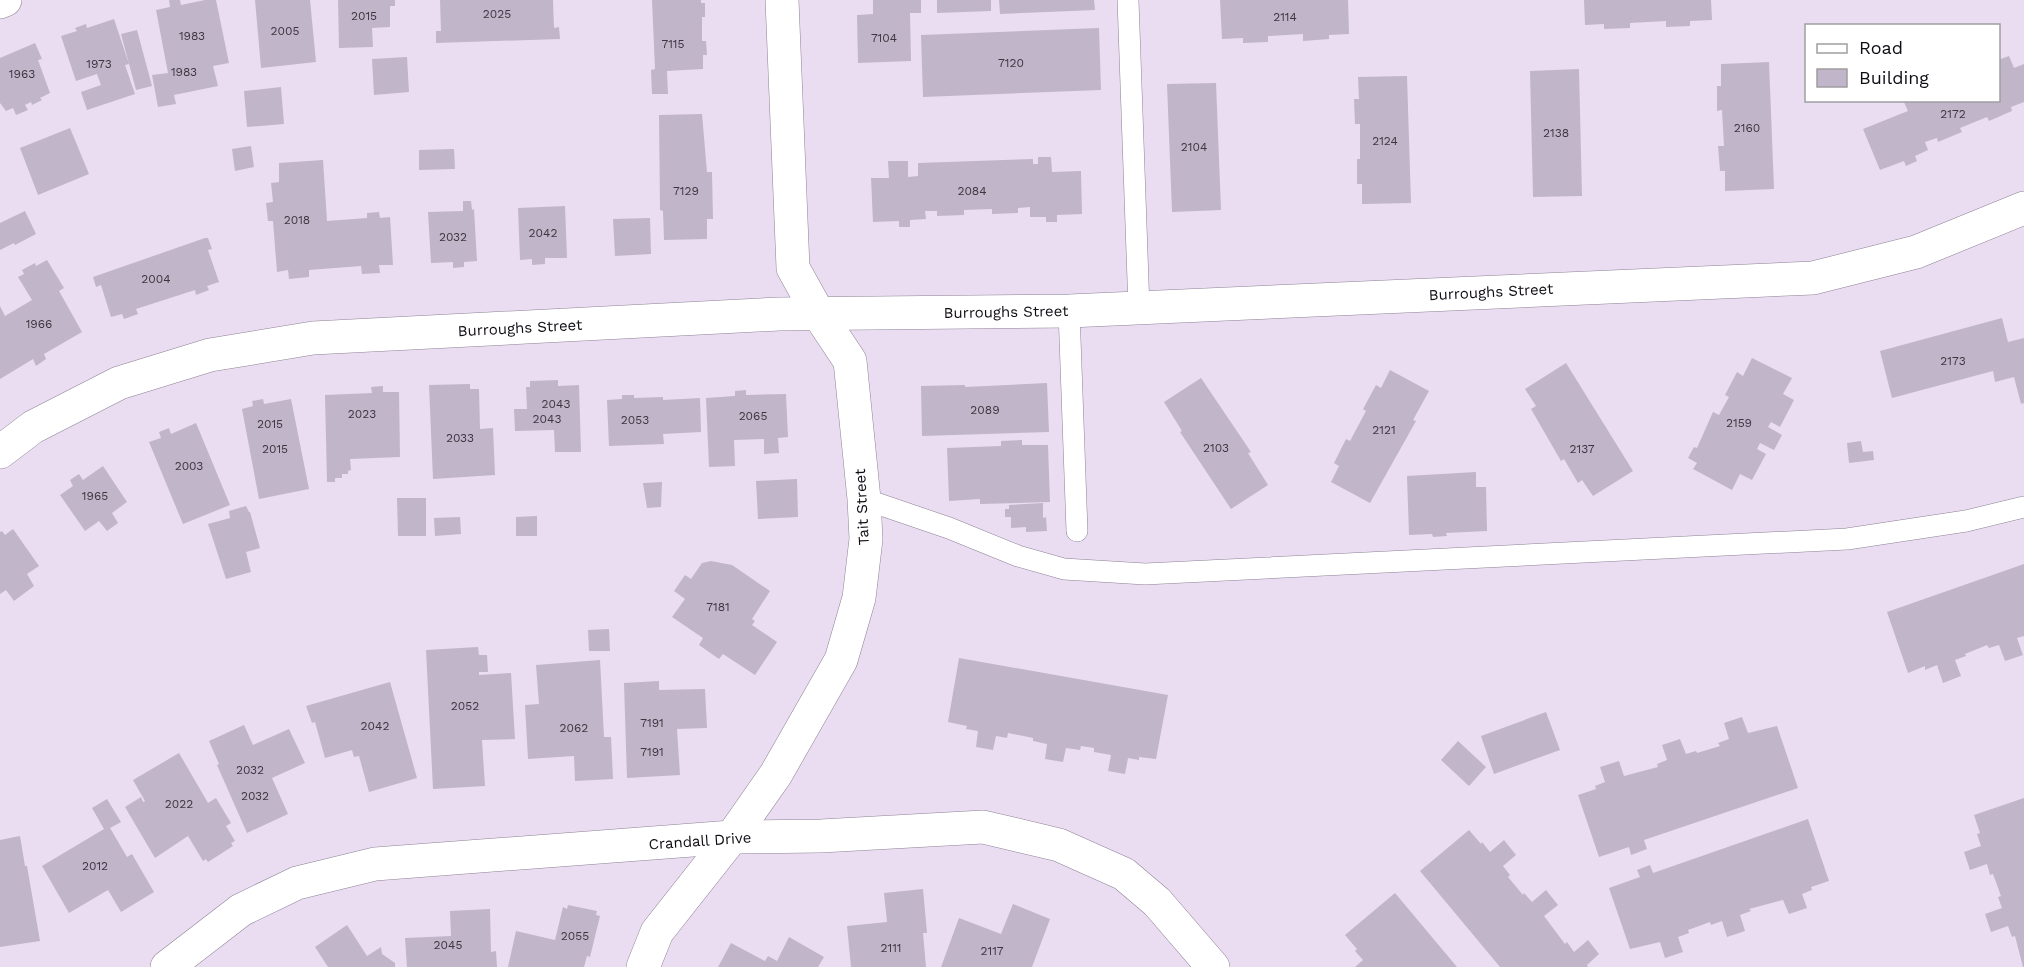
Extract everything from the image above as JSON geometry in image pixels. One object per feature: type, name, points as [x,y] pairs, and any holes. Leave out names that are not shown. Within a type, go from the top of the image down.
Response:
[{"type":"street","points":[[0,2],[5,0]]},
{"type":"street","name":"Tait Street","points":[[643,967],[657,932],[732,837],[776,774],[841,660],[859,598],[866,539],[850,361],[818,313],[793,268],[782,0]]},
{"type":"street","name":"Burroughs Street","points":[[0,452],[33,428],[119,383],[210,355],[314,338],[818,313],[1139,309],[1813,278],[1916,252],[2024,208]]},
{"type":"street","name":"Crandall Drive","points":[[167,967],[241,909],[297,883],[375,864],[732,837],[822,836],[983,827],[1059,845],[1124,874],[1157,902],[1213,967]]},
{"type":"lane","points":[[1128,0],[1139,309]]},
{"type":"lane","points":[[1070,311],[1077,531]]},
{"type":"lane","points":[[864,500],[949,528],[1018,556],[1064,569],[1145,574],[1847,539],[1966,521],[2024,507]]},
{"type":"building","points":[[169,0],[180,0],[181,5],[216,0],[229,63],[213,66],[218,86],[174,95],[176,104],[158,107],[152,75],[168,73],[156,10],[170,7]]},
{"type":"building","points":[[255,0],[310,0],[316,62],[261,68]]},
{"type":"building","points":[[338,0],[395,0],[395,6],[390,6],[390,27],[372,28],[373,47],[339,48]]},
{"type":"building","points":[[440,0],[553,0],[554,28],[559,27],[560,39],[436,43],[436,31],[441,31]]},
{"type":"building","points":[[652,0],[701,0],[701,3],[705,3],[705,17],[702,17],[702,41],[706,41],[707,55],[703,55],[703,69],[667,71],[668,94],[652,94],[651,70],[655,69]]},
{"type":"building","points":[[873,0],[921,0],[921,13],[910,13],[911,61],[858,63],[857,15],[873,14]]},
{"type":"building","points":[[937,0],[991,0],[991,11],[937,13]]},
{"type":"building","points":[[999,0],[1094,0],[1095,10],[1000,14]]},
{"type":"building","points":[[1220,0],[1348,0],[1349,34],[1329,35],[1329,39],[1303,41],[1303,34],[1268,36],[1268,42],[1243,43],[1243,38],[1222,39]]},
{"type":"building","points":[[1584,0],[1711,0],[1712,20],[1690,21],[1690,26],[1666,27],[1666,21],[1630,23],[1630,28],[1604,29],[1604,24],[1585,25]]},
{"type":"building","points":[[114,19],[129,64],[125,65],[135,94],[87,110],[81,92],[101,85],[97,74],[76,81],[61,36],[77,31],[75,28],[86,24],[87,28]]},
{"type":"building","points":[[1099,28],[1101,90],[923,97],[921,35]]},
{"type":"building","points":[[137,30],[152,86],[136,90],[121,34]]},
{"type":"building","points":[[35,43],[42,59],[38,60],[50,93],[32,105],[31,102],[25,105],[28,110],[16,115],[13,108],[6,111],[0,103],[0,58]]},
{"type":"building","points":[[2009,56],[2014,68],[2024,64],[2024,102],[2011,107],[2012,111],[1989,121],[1987,117],[1960,128],[1962,132],[1938,142],[1937,138],[1925,142],[1928,150],[1915,156],[1917,161],[1906,166],[1904,161],[1880,170],[1863,129],[1908,111],[1904,102],[2000,102],[2000,59]]},
{"type":"building","points":[[407,57],[409,92],[374,95],[372,59]]},
{"type":"building","points":[[1769,62],[1774,189],[1725,191],[1725,171],[1720,171],[1718,146],[1724,146],[1722,110],[1717,111],[1717,86],[1721,86],[1721,64]]},
{"type":"building","points":[[1579,69],[1582,196],[1533,197],[1530,71]]},
{"type":"building","points":[[1407,76],[1411,203],[1362,204],[1362,184],[1357,184],[1360,124],[1355,124],[1354,99],[1359,99],[1358,77]]},
{"type":"building","points":[[1216,83],[1221,210],[1172,212],[1167,84]]},
{"type":"building","points":[[281,87],[284,124],[247,127],[244,91]]},
{"type":"building","points":[[702,114],[707,172],[712,172],[713,219],[707,219],[707,239],[664,240],[663,211],[660,210],[659,115]]},
{"type":"building","points":[[70,128],[89,174],[38,195],[20,148]]},
{"type":"building","points":[[251,146],[254,167],[235,171],[232,149]]},
{"type":"building","points":[[454,149],[455,169],[419,170],[419,150]]},
{"type":"building","points":[[1038,157],[1051,157],[1052,172],[1081,171],[1082,214],[1057,215],[1057,222],[1046,222],[1046,217],[1030,217],[1030,207],[1018,208],[1018,213],[992,214],[992,209],[964,210],[964,215],[937,216],[937,211],[925,211],[926,219],[910,220],[910,227],[899,227],[899,221],[873,222],[871,178],[889,178],[888,161],[908,161],[908,177],[918,176],[918,163],[1033,159],[1033,164],[1038,164]]},
{"type":"building","points":[[323,160],[327,221],[367,218],[367,213],[379,212],[380,218],[390,217],[393,265],[379,265],[380,273],[362,274],[361,266],[309,270],[309,277],[289,279],[288,270],[277,272],[273,221],[268,221],[266,203],[273,202],[271,183],[279,182],[279,163]]},
{"type":"building","points":[[463,201],[471,201],[472,210],[474,209],[477,261],[464,262],[464,267],[453,268],[453,262],[431,263],[428,212],[463,211]]},
{"type":"building","points":[[565,206],[567,258],[545,258],[545,264],[532,265],[532,259],[520,260],[518,208]]},
{"type":"building","points":[[25,211],[36,234],[0,250],[0,223]]},
{"type":"building","points":[[650,218],[651,254],[615,256],[613,219]]},
{"type":"building","points":[[208,238],[212,249],[208,250],[219,282],[207,286],[209,290],[196,295],[195,290],[136,309],[138,314],[124,319],[122,314],[111,317],[101,285],[96,287],[93,277]]},
{"type":"building","points":[[47,260],[64,288],[59,291],[82,332],[44,354],[46,359],[36,366],[33,359],[0,379],[0,306],[5,316],[32,300],[18,277],[24,274],[22,270]]},
{"type":"building","points":[[2002,318],[2008,342],[2024,338],[2024,403],[2021,404],[2014,377],[1995,382],[1993,371],[1892,398],[1880,351]]},
{"type":"building","points":[[1752,358],[1792,378],[1783,394],[1794,400],[1780,427],[1771,422],[1768,427],[1782,435],[1774,450],[1760,443],[1757,449],[1766,454],[1752,480],[1740,474],[1732,490],[1693,469],[1697,463],[1688,458],[1694,447],[1697,448],[1713,412],[1719,415],[1729,397],[1725,395],[1737,372],[1743,376]]},
{"type":"building","points":[[1566,363],[1633,471],[1593,496],[1582,480],[1578,483],[1564,459],[1561,461],[1531,409],[1536,406],[1525,389]]},
{"type":"building","points":[[1390,370],[1429,391],[1413,420],[1416,421],[1370,503],[1331,482],[1339,466],[1334,463],[1346,439],[1350,441],[1366,411],[1363,409],[1376,385],[1381,388]]},
{"type":"building","points":[[1201,378],[1251,452],[1248,453],[1268,485],[1231,509],[1180,432],[1182,431],[1164,402]]},
{"type":"building","points":[[558,380],[558,386],[579,385],[581,452],[555,452],[554,430],[515,431],[514,409],[527,409],[526,387],[530,387],[530,381]]},
{"type":"building","points":[[1047,383],[1049,432],[922,436],[921,386],[965,385],[965,387]]},
{"type":"building","points":[[470,384],[470,389],[479,389],[480,429],[493,428],[495,475],[433,479],[429,385]]},
{"type":"building","points":[[383,386],[383,392],[399,392],[400,457],[350,459],[351,470],[348,474],[342,474],[342,478],[335,478],[335,482],[327,482],[325,395],[372,393],[371,387]]},
{"type":"building","points":[[746,390],[746,395],[786,394],[788,437],[778,438],[779,453],[764,454],[764,439],[734,440],[735,466],[709,467],[706,398],[735,396],[735,391]]},
{"type":"building","points":[[622,395],[634,395],[634,398],[663,397],[663,400],[700,398],[701,432],[663,434],[664,444],[609,446],[607,400],[622,399]]},
{"type":"building","points":[[263,399],[264,404],[291,399],[309,489],[259,499],[242,409],[253,406],[252,401]]},
{"type":"building","points":[[196,423],[230,505],[183,524],[149,442],[161,438],[159,432],[169,428],[171,434]]},
{"type":"building","points":[[1022,440],[1022,445],[1048,445],[1050,502],[980,504],[980,499],[949,501],[947,448],[1001,446],[1001,441]]},
{"type":"building","points":[[1861,441],[1863,452],[1873,451],[1874,460],[1849,463],[1847,443]]},
{"type":"building","points":[[103,466],[127,502],[112,513],[118,523],[107,531],[99,521],[85,531],[60,495],[73,486],[70,480],[79,474],[83,480]]},
{"type":"building","points":[[1476,472],[1476,487],[1486,487],[1487,531],[1446,533],[1447,536],[1433,537],[1432,534],[1409,535],[1407,476]]},
{"type":"building","points":[[797,479],[798,517],[758,519],[756,481]]},
{"type":"building","points":[[662,482],[661,507],[647,508],[643,483]]},
{"type":"building","points":[[397,498],[426,498],[426,536],[398,536]]},
{"type":"building","points":[[1043,503],[1043,518],[1046,517],[1047,531],[1026,532],[1026,527],[1011,528],[1011,517],[1005,517],[1005,509],[1009,509],[1009,505]]},
{"type":"building","points":[[246,506],[250,512],[260,548],[246,552],[251,572],[226,579],[208,524],[230,518],[229,511]]},
{"type":"building","points":[[537,516],[537,536],[516,536],[516,517]]},
{"type":"building","points":[[460,517],[461,534],[435,536],[434,518]]},
{"type":"building","points":[[13,529],[39,566],[27,574],[34,586],[14,601],[6,590],[0,594],[0,532],[2,531],[5,535]]},
{"type":"building","points":[[711,561],[732,565],[770,591],[752,619],[755,621],[752,625],[777,642],[755,675],[723,654],[719,659],[699,645],[703,638],[672,617],[685,599],[674,591],[685,575],[691,579],[702,563]]},
{"type":"building","points":[[2024,564],[2024,636],[2017,638],[2023,655],[2005,661],[1999,645],[1989,648],[1987,645],[1955,660],[1961,676],[1943,683],[1937,665],[1925,670],[1925,666],[1908,673],[1887,612]]},
{"type":"building","points":[[609,629],[610,651],[589,651],[588,630]]},
{"type":"building","points":[[478,647],[479,655],[487,655],[488,672],[479,672],[479,675],[511,673],[515,739],[482,740],[485,786],[433,789],[426,650]]},
{"type":"building","points":[[959,658],[1168,695],[1156,759],[1128,758],[1125,774],[1108,771],[1111,755],[1094,752],[1094,748],[1081,746],[1080,750],[1066,748],[1063,762],[1045,759],[1047,744],[1033,741],[1033,738],[1008,733],[1007,738],[996,736],[993,750],[976,747],[978,731],[948,722]]},
{"type":"building","points":[[600,660],[604,737],[611,737],[613,779],[575,781],[574,756],[528,759],[525,705],[539,704],[536,665]]},
{"type":"building","points":[[659,681],[659,690],[705,689],[707,728],[677,729],[680,775],[627,778],[624,683]]},
{"type":"building","points":[[390,682],[417,778],[369,792],[359,756],[354,757],[352,750],[325,758],[315,722],[312,723],[306,706]]},
{"type":"building","points":[[1546,712],[1560,750],[1494,774],[1481,736]]},
{"type":"building","points":[[1742,717],[1748,733],[1777,726],[1798,788],[1644,840],[1647,849],[1631,855],[1629,847],[1599,857],[1578,795],[1596,789],[1595,786],[1605,782],[1600,767],[1619,761],[1624,776],[1658,767],[1657,764],[1667,760],[1662,745],[1680,739],[1686,754],[1720,746],[1718,743],[1729,739],[1724,723]]},
{"type":"building","points":[[244,725],[253,745],[289,729],[305,763],[272,778],[288,814],[247,833],[209,741]]},
{"type":"building","points":[[1458,741],[1486,767],[1469,786],[1441,760]]},
{"type":"building","points":[[179,753],[208,803],[216,798],[231,823],[226,826],[235,841],[231,843],[233,846],[208,862],[206,859],[203,861],[188,836],[155,858],[125,807],[141,797],[143,802],[145,801],[133,780]]},
{"type":"building","points":[[2024,798],[2023,967],[2015,936],[2012,937],[2008,926],[1991,932],[1985,914],[2002,908],[1998,897],[2001,896],[1993,874],[1990,875],[1987,864],[1970,870],[1964,852],[1981,846],[1977,834],[1980,833],[1974,815]]},
{"type":"building","points":[[107,799],[121,822],[110,828],[127,857],[132,854],[154,892],[121,912],[108,890],[69,913],[42,866],[104,829],[92,808]]},
{"type":"building","points":[[1808,819],[1829,881],[1811,887],[1812,890],[1802,894],[1807,908],[1789,914],[1783,900],[1749,909],[1751,911],[1740,915],[1745,931],[1727,937],[1722,921],[1711,925],[1710,922],[1688,930],[1689,933],[1678,937],[1683,952],[1665,958],[1660,942],[1630,949],[1609,888],[1640,877],[1637,870],[1650,865],[1653,873]]},
{"type":"building","points":[[1469,830],[1490,852],[1504,840],[1516,855],[1503,866],[1510,875],[1508,877],[1532,902],[1546,890],[1558,905],[1544,916],[1565,944],[1567,942],[1574,952],[1588,940],[1599,954],[1587,965],[1588,967],[1500,967],[1420,871]]},
{"type":"building","points":[[20,836],[40,941],[0,947],[0,840]]},
{"type":"building","points":[[923,889],[927,933],[923,933],[926,967],[851,967],[847,926],[887,922],[884,893]]},
{"type":"building","points":[[1395,893],[1457,967],[1355,967],[1363,960],[1345,935]]},
{"type":"building","points":[[1013,904],[1050,919],[1032,967],[941,967],[959,918],[1001,934]]},
{"type":"building","points":[[568,905],[597,911],[596,915],[600,916],[590,957],[587,956],[584,967],[508,967],[516,931],[555,940],[563,907],[567,909]]},
{"type":"building","points":[[490,909],[491,952],[496,951],[497,967],[407,967],[405,938],[451,936],[450,911]]},
{"type":"building","points":[[347,925],[367,956],[381,947],[382,954],[395,963],[395,967],[328,967],[315,947]]},
{"type":"building","points":[[789,937],[824,957],[818,967],[718,967],[731,943],[765,961],[768,956],[777,961]]}]
